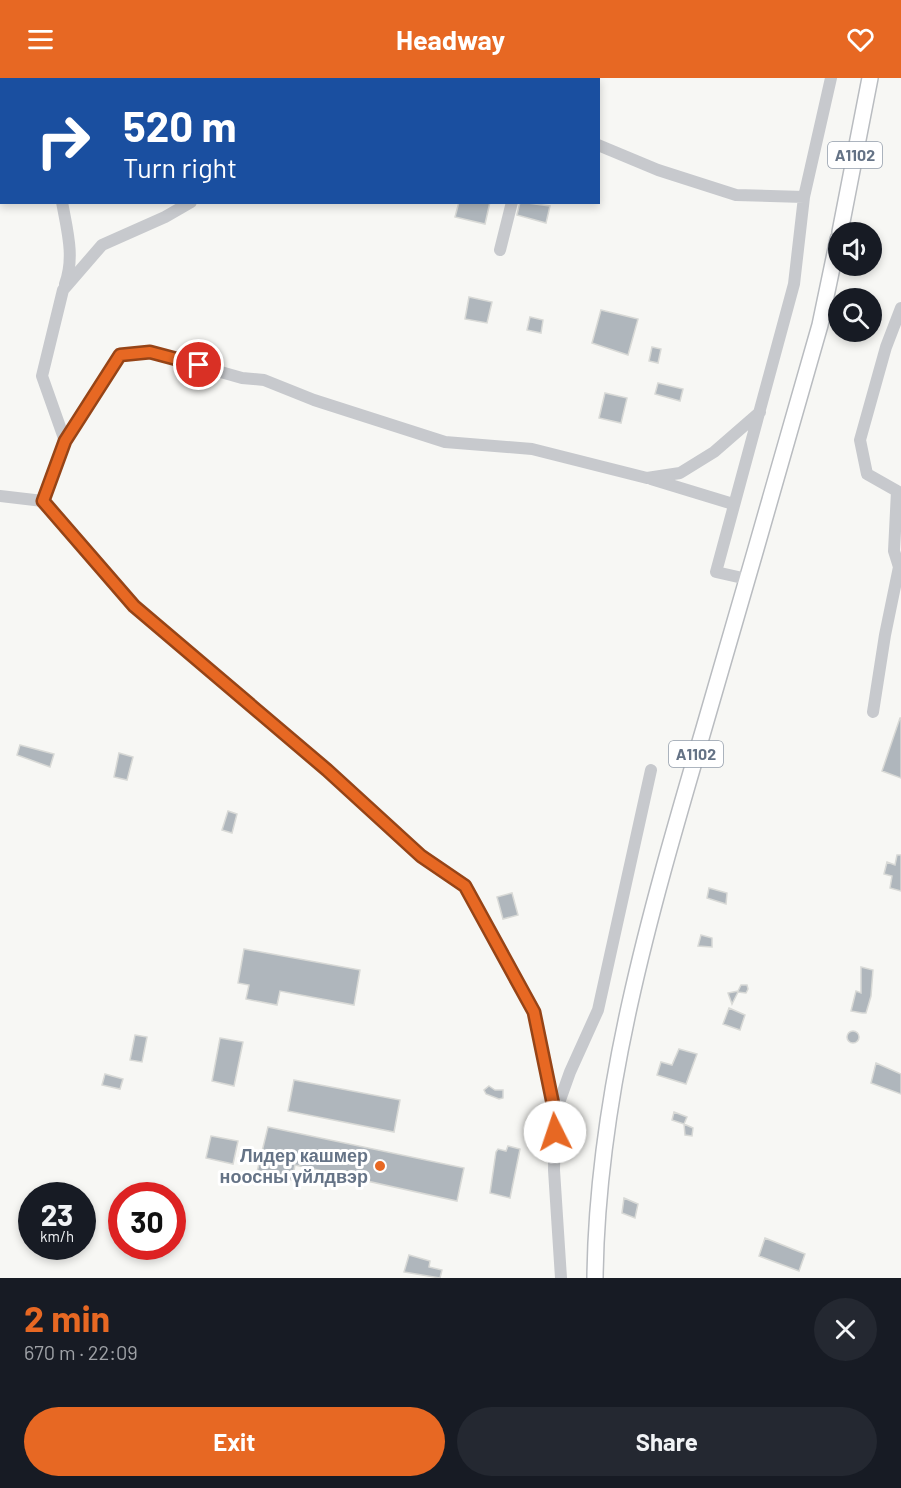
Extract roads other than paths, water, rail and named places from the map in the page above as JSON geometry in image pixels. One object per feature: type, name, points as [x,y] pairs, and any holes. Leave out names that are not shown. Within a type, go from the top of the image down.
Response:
[{"type":"main road","name":"A1102","points":[[842,222],[870,78]]},
{"type":"main road","name":"A1102","points":[[595,1278],[604,1156],[624,1034],[650,920],[820,325],[830,276]]},
{"type":"street","points":[[747,579],[716,572],[794,284],[804,197],[831,78]]},
{"type":"street","points":[[600,146],[658,170],[736,195],[804,197]]},
{"type":"street","points":[[62,204],[70,248],[70,270],[42,376],[65,441]]},
{"type":"street","points":[[63,290],[102,245],[165,217],[188,204]]},
{"type":"street","points":[[500,250],[512,204]]},
{"type":"street","points":[[873,712],[885,634],[899,567],[894,551],[897,491],[867,474],[860,440],[886,347],[901,308]]},
{"type":"street","points":[[43,501],[65,441],[120,355],[150,352],[242,378],[264,380],[324,404],[445,442],[532,449],[647,478],[733,504]]},
{"type":"street","points":[[647,478],[680,472],[714,452],[760,412]]},
{"type":"street","points":[[0,496],[43,501],[134,606],[327,770],[421,856],[465,886],[534,1012],[555,1114],[554,1170],[561,1278]]},
{"type":"street","points":[[555,1114],[570,1072],[598,1010],[651,770]]},
{"type":"place","name":"Лидер кашмер ноосны үйлдвэр","points":[[380,1166]]}]
